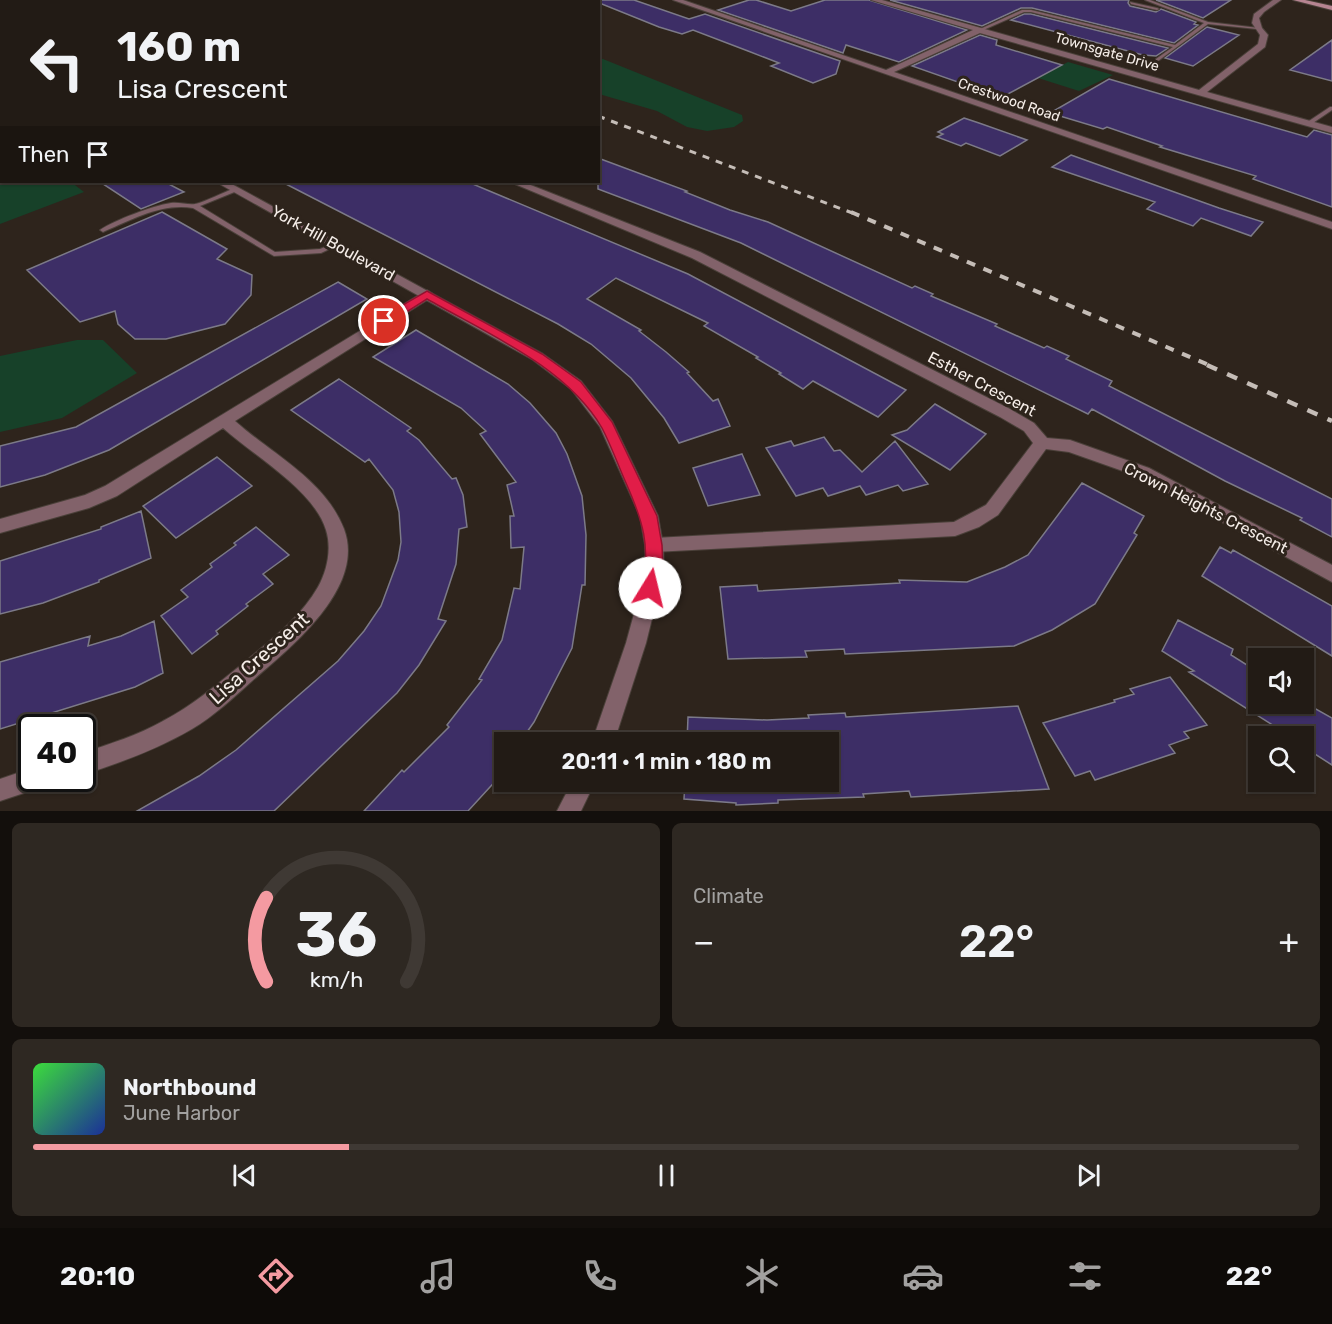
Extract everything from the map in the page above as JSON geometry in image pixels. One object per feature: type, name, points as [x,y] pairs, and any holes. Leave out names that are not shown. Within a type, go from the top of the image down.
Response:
[{"type":"main road","points":[[1296,0],[1332,8]]},
{"type":"street","name":"Crestwood Road","points":[[676,0],[1332,226]]},
{"type":"street","name":"Townsgate Drive","points":[[874,0],[1308,124],[1331,128]]},
{"type":"street","points":[[1200,93],[1262,45],[1263,35],[1257,28],[1255,18],[1257,14],[1278,0]]},
{"type":"street","points":[[888,72],[980,30]]},
{"type":"street","name":"York Hill Boulevard","points":[[223,183],[538,357],[576,385],[607,425],[649,516],[655,570],[636,643],[606,732]]},
{"type":"street","name":"Esther Crescent","points":[[516,183],[696,255],[1005,413],[1029,427],[1042,443]]},
{"type":"street","points":[[0,526],[90,501],[111,491],[427,294]]},
{"type":"street","name":"Lisa Crescent","points":[[96,760],[128,750],[198,712],[285,641],[315,608],[330,584],[336,556],[336,531],[315,495],[239,435],[224,420]]},
{"type":"street","points":[[654,545],[955,529],[992,510],[1042,443]]},
{"type":"street","name":"Crown Heights Crescent","points":[[1042,443],[1070,446],[1143,472],[1332,574]]},
{"type":"street","points":[[0,790],[18,784]]},
{"type":"street","points":[[569,811],[579,792]]},
{"type":"lane","points":[[1147,0],[1207,22],[1257,28]]},
{"type":"lane","points":[[1157,4],[1173,2]]},
{"type":"lane","points":[[1131,3],[1170,9]]},
{"type":"lane","points":[[980,30],[1023,11],[1030,11],[1174,46]]},
{"type":"lane","points":[[1158,60],[1207,22]]},
{"type":"lane","points":[[1308,124],[1332,108]]},
{"type":"lane","points":[[195,206],[236,189]]},
{"type":"lane","points":[[103,230],[176,203],[195,206],[274,254],[321,251],[337,244]]},
{"type":"green space","points":[[600,58],[742,115],[743,121],[734,127],[707,131],[687,127],[657,111],[600,94]]},
{"type":"green space","points":[[1068,62],[1113,75],[1079,91],[1038,78]]},
{"type":"green space","points":[[0,183],[72,183],[84,192],[0,224]]},
{"type":"green space","points":[[77,340],[103,340],[137,373],[62,418],[0,432],[0,356]]},
{"type":"building","points":[[600,0],[634,0],[689,19],[705,14],[840,61],[836,74],[813,83],[771,66],[779,63],[693,30],[682,34],[600,3]]},
{"type":"building","points":[[749,0],[791,11],[825,0],[869,0],[967,30],[899,62],[846,45],[843,53],[718,10]]},
{"type":"building","points":[[890,0],[1129,0],[1130,6],[1156,12],[1161,9],[1196,22],[1194,24],[1198,25],[1174,43],[1032,8],[1021,8],[982,26]]},
{"type":"building","points":[[1156,0],[1231,0],[1203,18]]},
{"type":"building","points":[[1024,14],[1168,48],[1156,56],[1143,55],[1011,20]]},
{"type":"building","points":[[1207,27],[1239,35],[1193,66],[1165,58]]},
{"type":"building","points":[[980,35],[997,40],[996,45],[1062,65],[1006,95],[975,85],[972,87],[912,66]]},
{"type":"building","points":[[1332,40],[1332,81],[1290,70]]},
{"type":"building","points":[[1109,79],[1307,137],[1314,130],[1332,135],[1332,207],[1253,179],[1256,176],[1160,147],[1162,146],[1107,127],[1103,129],[1050,113]]},
{"type":"building","points":[[964,118],[1027,140],[1000,156],[966,143],[961,146],[937,137],[943,134],[938,132]]},
{"type":"building","points":[[1071,155],[1263,222],[1251,236],[1201,218],[1193,226],[1147,209],[1155,202],[1052,167]]},
{"type":"building","points":[[600,159],[687,191],[685,192],[730,210],[768,222],[912,288],[915,286],[933,294],[931,296],[997,324],[995,326],[1044,348],[1047,346],[1069,356],[1066,359],[1112,381],[1109,386],[1332,499],[1332,537],[1300,520],[1302,518],[1225,481],[1092,409],[1088,414],[741,243],[598,189]]},
{"type":"building","points":[[102,183],[167,183],[184,192],[141,209]]},
{"type":"building","points":[[284,183],[470,183],[688,274],[906,390],[878,417],[813,381],[803,389],[756,358],[758,357],[704,326],[708,323],[616,278],[587,299],[641,330],[639,331],[689,372],[687,373],[713,401],[718,399],[730,426],[679,443],[664,418],[631,378],[591,344],[558,324]]},
{"type":"building","points":[[162,212],[227,249],[217,259],[252,275],[251,295],[225,324],[166,339],[135,339],[118,324],[115,311],[80,322],[27,270]]},
{"type":"building","points":[[338,282],[367,299],[109,450],[45,475],[0,487],[0,446],[76,427]]},
{"type":"building","points":[[416,330],[508,384],[530,403],[556,433],[567,454],[582,496],[586,535],[585,585],[582,585],[572,648],[527,732],[494,732],[494,783],[468,811],[364,811],[402,770],[404,772],[449,727],[447,725],[482,680],[479,679],[502,640],[514,588],[520,589],[524,547],[511,548],[510,516],[514,516],[507,485],[516,482],[480,434],[486,431],[461,408],[373,357]]},
{"type":"building","points":[[339,379],[411,428],[407,431],[419,440],[452,479],[456,478],[463,495],[467,527],[459,529],[456,564],[438,619],[446,621],[419,665],[397,693],[274,811],[137,811],[199,776],[236,750],[338,661],[364,631],[381,606],[398,560],[401,542],[399,512],[393,490],[369,459],[365,462],[291,410]]},
{"type":"building","points":[[935,404],[986,434],[950,470],[892,435],[907,430]]},
{"type":"building","points":[[824,437],[834,451],[840,450],[862,472],[895,441],[928,484],[903,491],[898,485],[866,495],[860,486],[828,496],[823,488],[796,496],[766,448],[791,441],[794,446]]},
{"type":"building","points":[[742,454],[760,495],[708,506],[693,468]]},
{"type":"building","points":[[217,457],[252,486],[176,538],[143,506]]},
{"type":"building","points":[[1082,483],[1144,516],[1134,533],[1137,535],[1095,604],[1052,630],[1014,646],[845,654],[844,649],[805,651],[807,657],[728,659],[720,587],[757,585],[758,591],[900,583],[899,580],[967,582],[1028,555]]},
{"type":"building","points":[[141,511],[151,558],[99,580],[99,582],[43,603],[0,614],[0,561],[101,529],[101,527]]},
{"type":"building","points":[[256,527],[289,555],[263,574],[273,584],[246,604],[248,606],[216,631],[218,634],[192,654],[161,616],[188,597],[181,590],[212,567],[210,564]]},
{"type":"building","points":[[1220,547],[1231,553],[1233,550],[1332,606],[1332,656],[1202,576]]},
{"type":"building","points":[[1178,620],[1233,649],[1231,655],[1248,666],[1248,709],[1189,672],[1194,671],[1162,651]]},
{"type":"building","points":[[154,621],[163,673],[135,687],[48,714],[18,714],[18,723],[0,729],[0,662],[90,636],[88,646],[121,636]]},
{"type":"building","points":[[1170,677],[1207,725],[1184,732],[1189,738],[1169,745],[1175,753],[1095,780],[1090,771],[1075,776],[1043,723],[1115,702],[1114,700],[1134,694],[1130,689]]},
{"type":"building","points":[[1018,706],[1049,789],[911,797],[909,791],[863,794],[864,797],[778,800],[778,803],[736,805],[736,803],[684,799],[684,792],[839,792],[839,732],[687,732],[688,717],[767,720],[845,713],[846,717]]},
{"type":"building","points":[[1314,708],[1332,718],[1332,765],[1314,753],[1314,726],[1274,726],[1255,714],[1314,714]]},
{"type":"railway","points":[[600,117],[855,214]]},
{"type":"railway","points":[[851,212],[1211,366]]},
{"type":"railway","points":[[1207,365],[1332,421]]},
{"type":"route","points":[[384,321],[427,294],[538,357],[576,385],[607,425],[649,516],[655,570],[650,588]]}]
